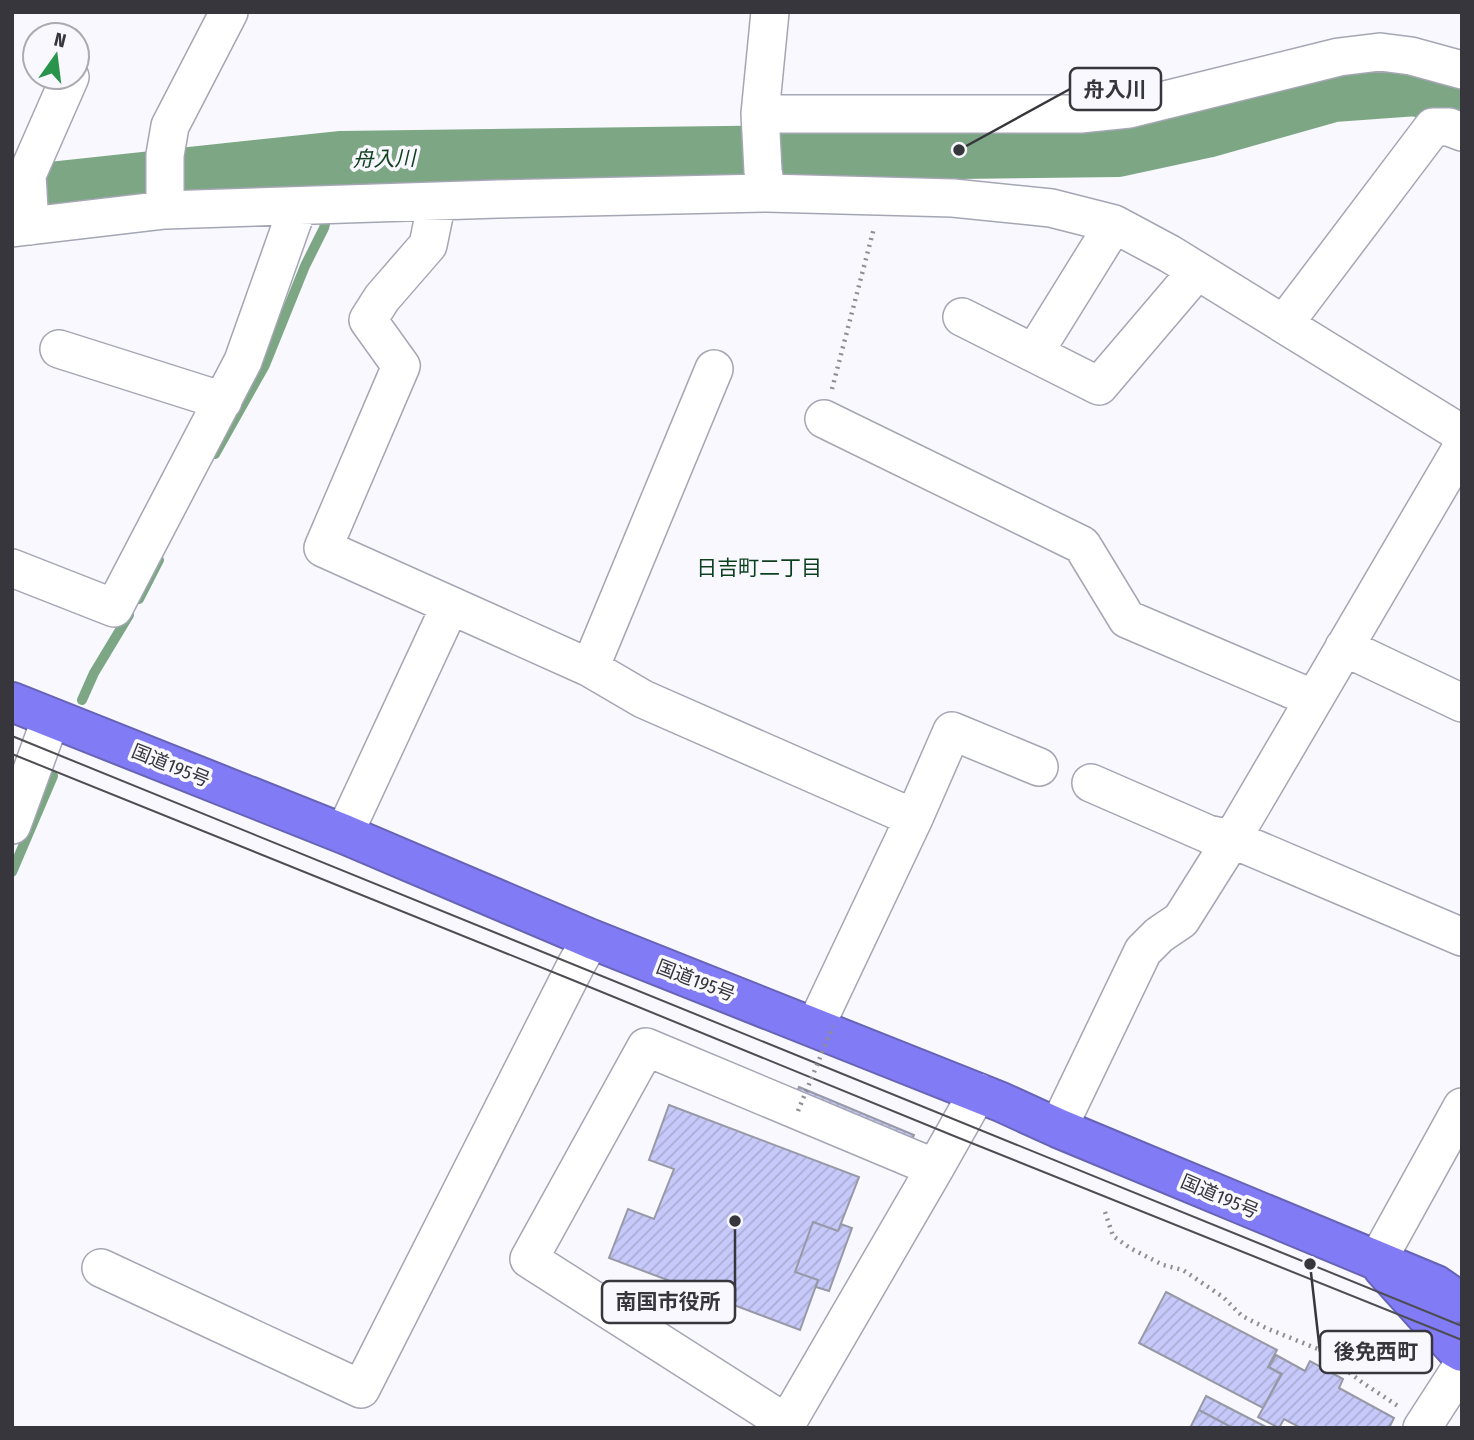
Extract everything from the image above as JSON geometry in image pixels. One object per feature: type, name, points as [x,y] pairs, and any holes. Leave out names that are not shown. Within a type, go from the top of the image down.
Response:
[{"type":"highway","name":"国道195号","points":[[12,702],[344,834],[591,939],[824,1027],[1058,1128],[1436,1285],[1462,1303]]},
{"type":"highway","name":"国道195号","points":[[1377,1261],[1455,1348],[1462,1352]]},
{"type":"street","points":[[165,210],[165,155],[170,126],[229,12]]},
{"type":"street","points":[[767,193],[760,114],[770,12]]},
{"type":"street","points":[[760,114],[1080,114],[1129,109],[1339,57],[1380,52],[1411,56],[1462,69]]},
{"type":"street","points":[[64,91],[27,174],[21,227],[165,210],[767,193],[953,198],[1051,208],[1114,224],[1197,271],[1462,434]]},
{"type":"street","points":[[1283,324],[1433,127],[1449,127],[1462,132]]},
{"type":"street","points":[[437,201],[428,245],[382,298],[368,320],[401,366],[323,548],[590,668],[643,699],[914,818]]},
{"type":"street","points":[[12,568],[114,608],[243,361],[298,205]]},
{"type":"street","points":[[1034,353],[1114,224]]},
{"type":"street","points":[[962,317],[1099,386],[1197,271]]},
{"type":"street","points":[[59,349],[223,401]]},
{"type":"street","points":[[590,668],[714,369]]},
{"type":"street","points":[[824,419],[1082,545],[1127,619],[1314,699]]},
{"type":"street","points":[[1058,1128],[1143,951],[1159,935],[1181,920],[1232,839],[1462,447]]},
{"type":"street","points":[[344,834],[450,606]]},
{"type":"street","points":[[1344,647],[1462,703]]},
{"type":"street","points":[[12,825],[51,718]]},
{"type":"street","points":[[824,1027],[952,731],[1039,767]]},
{"type":"street","points":[[1091,783],[1208,834],[1232,839],[1462,937]]},
{"type":"street","points":[[101,1268],[361,1389],[591,939]]},
{"type":"street","points":[[935,1168],[646,1047],[529,1259],[785,1425],[935,1168],[978,1092]]},
{"type":"street","points":[[1377,1261],[1462,1107]]},
{"type":"street","points":[[1423,1426],[1462,1366]]},
{"type":"path","points":[[824,419],[882,197]]},
{"type":"path","points":[[798,1111],[824,1027]]},
{"type":"path","points":[[1105,1212],[1113,1236],[1129,1248],[1163,1265],[1183,1270],[1223,1297],[1242,1316],[1318,1349],[1423,1426]]},
{"type":"building","points":[[799,1087],[914,1135],[909,1146],[794,1098]]},
{"type":"building","points":[[669,1105],[859,1177],[838,1231],[813,1222],[795,1272],[818,1280],[800,1330],[609,1258],[628,1209],[654,1219],[674,1169],[649,1160]]},
{"type":"building","points":[[813,1222],[838,1231],[841,1224],[852,1228],[829,1291],[816,1287],[818,1280],[795,1272]]},
{"type":"building","points":[[1166,1292],[1277,1350],[1268,1367],[1281,1374],[1263,1408],[1139,1343]]},
{"type":"building","points":[[1276,1355],[1305,1371],[1310,1361],[1343,1379],[1339,1388],[1394,1418],[1389,1428],[1301,1428],[1284,1419],[1279,1428],[1258,1417],[1282,1374],[1269,1367]]},
{"type":"building","points":[[1206,1396],[1268,1428],[1233,1428],[1199,1410]]},
{"type":"building","points":[[1199,1410],[1233,1428],[1190,1428]]},
{"type":"waterway","name":"舟入川","points":[[12,194],[340,159],[1118,149],[1206,130],[1333,94],[1416,88],[1462,103]]},
{"type":"waterway","points":[[331,196],[340,159]]},
{"type":"waterway","points":[[215,454],[265,365],[305,266],[324,228],[328,211]]},
{"type":"waterway","points":[[139,599],[159,560]]},
{"type":"waterway","points":[[82,700],[94,673],[129,615]]},
{"type":"waterway","points":[[12,872],[53,776]]},
{"type":"tram line","points":[[12,736],[1462,1326]]},
{"type":"tram line","points":[[12,754],[1462,1340]]},
{"type":"place","name":"舟入川","points":[[959,150]]},
{"type":"place","name":"南国市役所","points":[[735,1221]]},
{"type":"place","name":"後免西町","points":[[1310,1264]]},
{"type":"district","name":"日吉町二丁目","points":[[759,568]]}]
